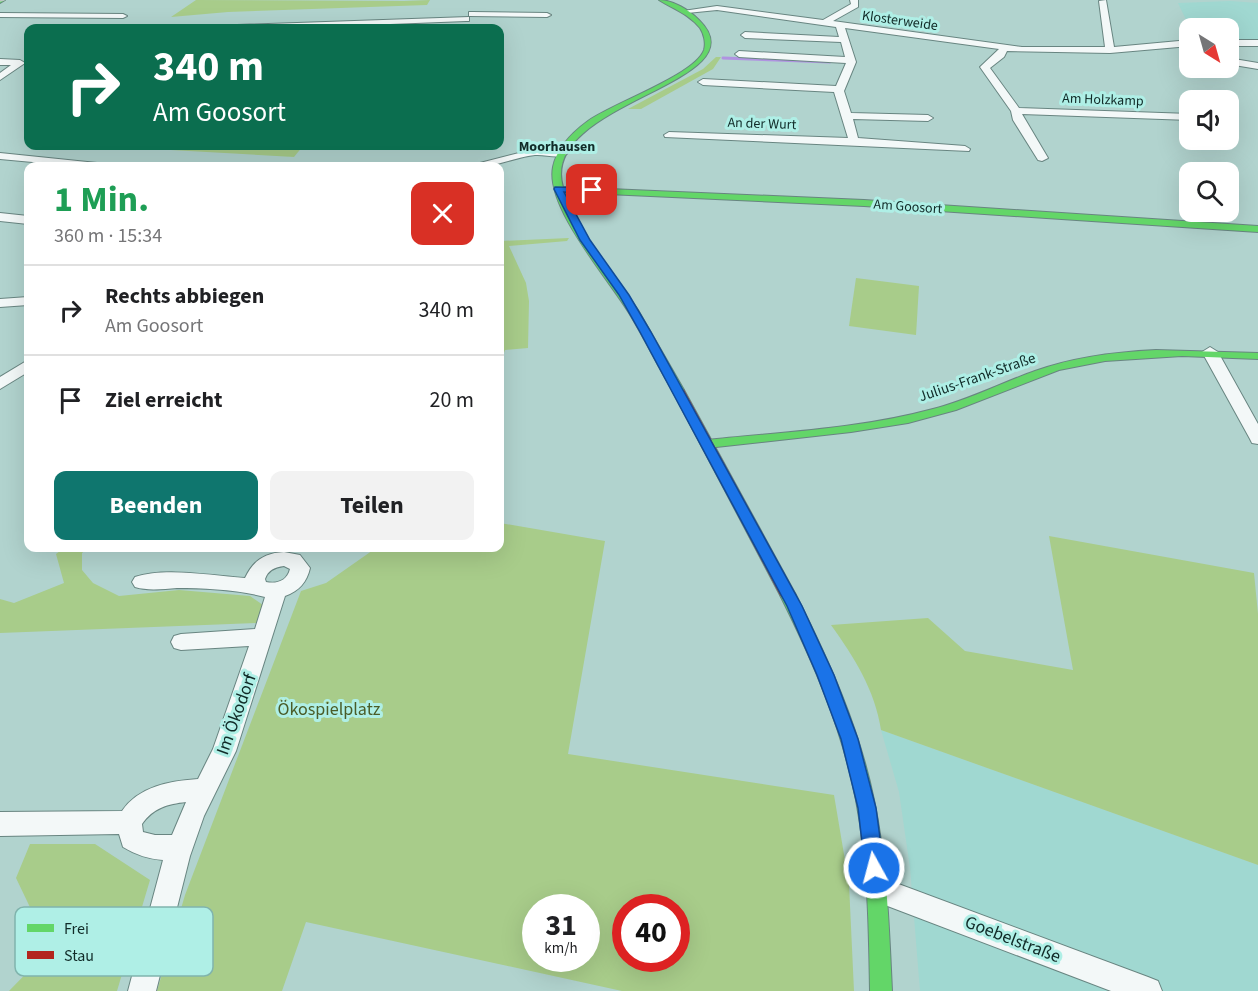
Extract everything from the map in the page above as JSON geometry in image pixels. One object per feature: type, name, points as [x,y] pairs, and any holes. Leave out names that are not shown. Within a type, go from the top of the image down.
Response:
[{"type":"street","points":[[662,0],[687,12],[702,24],[710,39],[707,51],[700,62],[669,82],[589,124],[562,153],[557,168],[558,189],[585,240],[642,325],[794,606],[825,675],[849,739],[867,808],[877,889],[881,991]]},
{"type":"street","points":[[824,23],[846,12],[855,5],[854,0]]},
{"type":"street","points":[[1102,1],[1110,50]]},
{"type":"street","name":"Klosterweide","points":[[687,12],[717,8],[1004,48],[1110,50],[1151,46],[1179,53]]},
{"type":"street","points":[[284,24],[288,13]]},
{"type":"street","points":[[0,15],[123,16]]},
{"type":"street","points":[[365,24],[470,17],[547,15]]},
{"type":"street","points":[[840,25],[850,60],[841,89],[854,141]]},
{"type":"street","points":[[745,35],[845,40]]},
{"type":"street","points":[[1239,43],[1258,43]]},
{"type":"street","points":[[1151,46],[1179,44]]},
{"type":"street","points":[[1004,48],[1001,55],[985,67],[1016,111],[1018,120],[1042,158]]},
{"type":"street","points":[[739,54],[850,60]]},
{"type":"street","points":[[0,62],[20,63],[0,77]]},
{"type":"street","points":[[1239,63],[1258,66]]},
{"type":"street","points":[[703,82],[841,89]]},
{"type":"street","name":"Am Holzkamp","points":[[1016,111],[1179,117]]},
{"type":"street","points":[[846,116],[928,118]]},
{"type":"street","name":"An der Wurt","points":[[669,135],[854,141],[965,149]]},
{"type":"street","points":[[496,162],[535,152],[562,153]]},
{"type":"street","points":[[0,156],[68,162]]},
{"type":"street","name":"Am Goosort","points":[[558,189],[864,203],[1258,230]]},
{"type":"street","points":[[0,217],[24,220]]},
{"type":"street","points":[[0,303],[24,301]]},
{"type":"street","name":"Julius-Frank-Straße","points":[[707,444],[885,422],[937,411],[1056,368],[1118,355],[1173,351],[1258,356]]},
{"type":"street","points":[[1210,352],[1258,439]]},
{"type":"street","points":[[0,384],[24,368]]},
{"type":"street","points":[[142,582],[180,581],[247,586],[255,582],[264,554],[289,559],[296,562],[300,568],[299,575],[294,582],[276,591],[264,590],[255,582]]},
{"type":"street","name":"Im Ökodorf","points":[[165,907],[181,847],[224,752],[273,607],[276,591]]},
{"type":"street","points":[[181,642],[263,637]]},
{"type":"street","points":[[181,847],[142,846],[132,839],[129,822],[141,805],[155,798],[170,792],[205,790]]},
{"type":"street","points":[[0,824],[129,822]]},
{"type":"street","name":"Goebelstraße","points":[[877,889],[1148,991]]},
{"type":"street","name":"Im Ökodorf","points":[[142,991],[146,976]]},
{"type":"shaded area","points":[[1230,1],[1258,3],[1258,41],[1239,41],[1239,18],[1185,18],[1178,3]]},
{"type":"shaded area","points":[[881,730],[1258,865],[1258,991],[920,991],[910,868],[899,792]]},
{"type":"green space","points":[[196,0],[430,0],[427,5],[228,12],[171,17]]},
{"type":"green space","points":[[716,57],[721,57],[713,69],[641,109],[628,109],[703,69]]},
{"type":"green space","points":[[171,150],[300,150],[294,157]]},
{"type":"green space","points":[[569,238],[567,241],[509,246],[526,283],[529,301],[528,348],[505,350],[504,353],[504,241]]},
{"type":"green space","points":[[856,278],[919,286],[916,335],[849,326]]},
{"type":"green space","name":"Ökospielplatz","points":[[504,524],[605,541],[568,754],[834,795],[849,884],[854,991],[622,991],[535,972],[600,972],[600,894],[522,894],[522,969],[306,922],[282,991],[157,991],[161,976],[213,976],[213,907],[182,907],[301,591],[326,583],[370,552],[504,552]]},
{"type":"green space","points":[[1049,536],[1254,573],[1258,614],[1258,865],[881,730],[869,688],[848,649],[831,625],[928,618],[965,651],[1073,670]]},
{"type":"green space","points":[[83,552],[82,570],[93,583],[119,596],[179,590],[250,596],[263,605],[258,623],[0,633],[0,599],[14,603],[64,583],[56,554]]},
{"type":"green space","points":[[30,844],[95,844],[150,880],[142,907],[30,907],[16,878]]},
{"type":"green space","points":[[24,976],[121,976],[117,991],[9,991]]},
{"type":"waterway","points":[[723,58],[830,62]]},
{"type":"tram line","points":[[0,1],[4,0]]},
{"type":"traffic: fast","points":[[662,0],[697,21],[708,40],[707,50],[700,61],[686,72],[611,110],[592,121],[576,135],[564,150],[557,167],[557,182],[562,199],[581,236],[633,310],[678,390]]},
{"type":"traffic: fast","points":[[558,189],[864,203],[1258,229]]},
{"type":"traffic: fast","points":[[707,444],[851,429],[908,419],[951,407],[1055,368],[1105,357],[1156,353],[1258,356]]},
{"type":"traffic: fast","points":[[788,595],[829,682],[846,727],[859,773],[873,854],[881,991]]},
{"type":"traffic: jam","points":[[678,390],[788,595]]},
{"type":"district","name":"Moorhausen","points":[[557,146]]},
{"type":"route","points":[[592,190],[558,189],[585,240],[624,295],[646,332],[794,606],[825,675],[849,739],[867,808],[874,868]]}]
